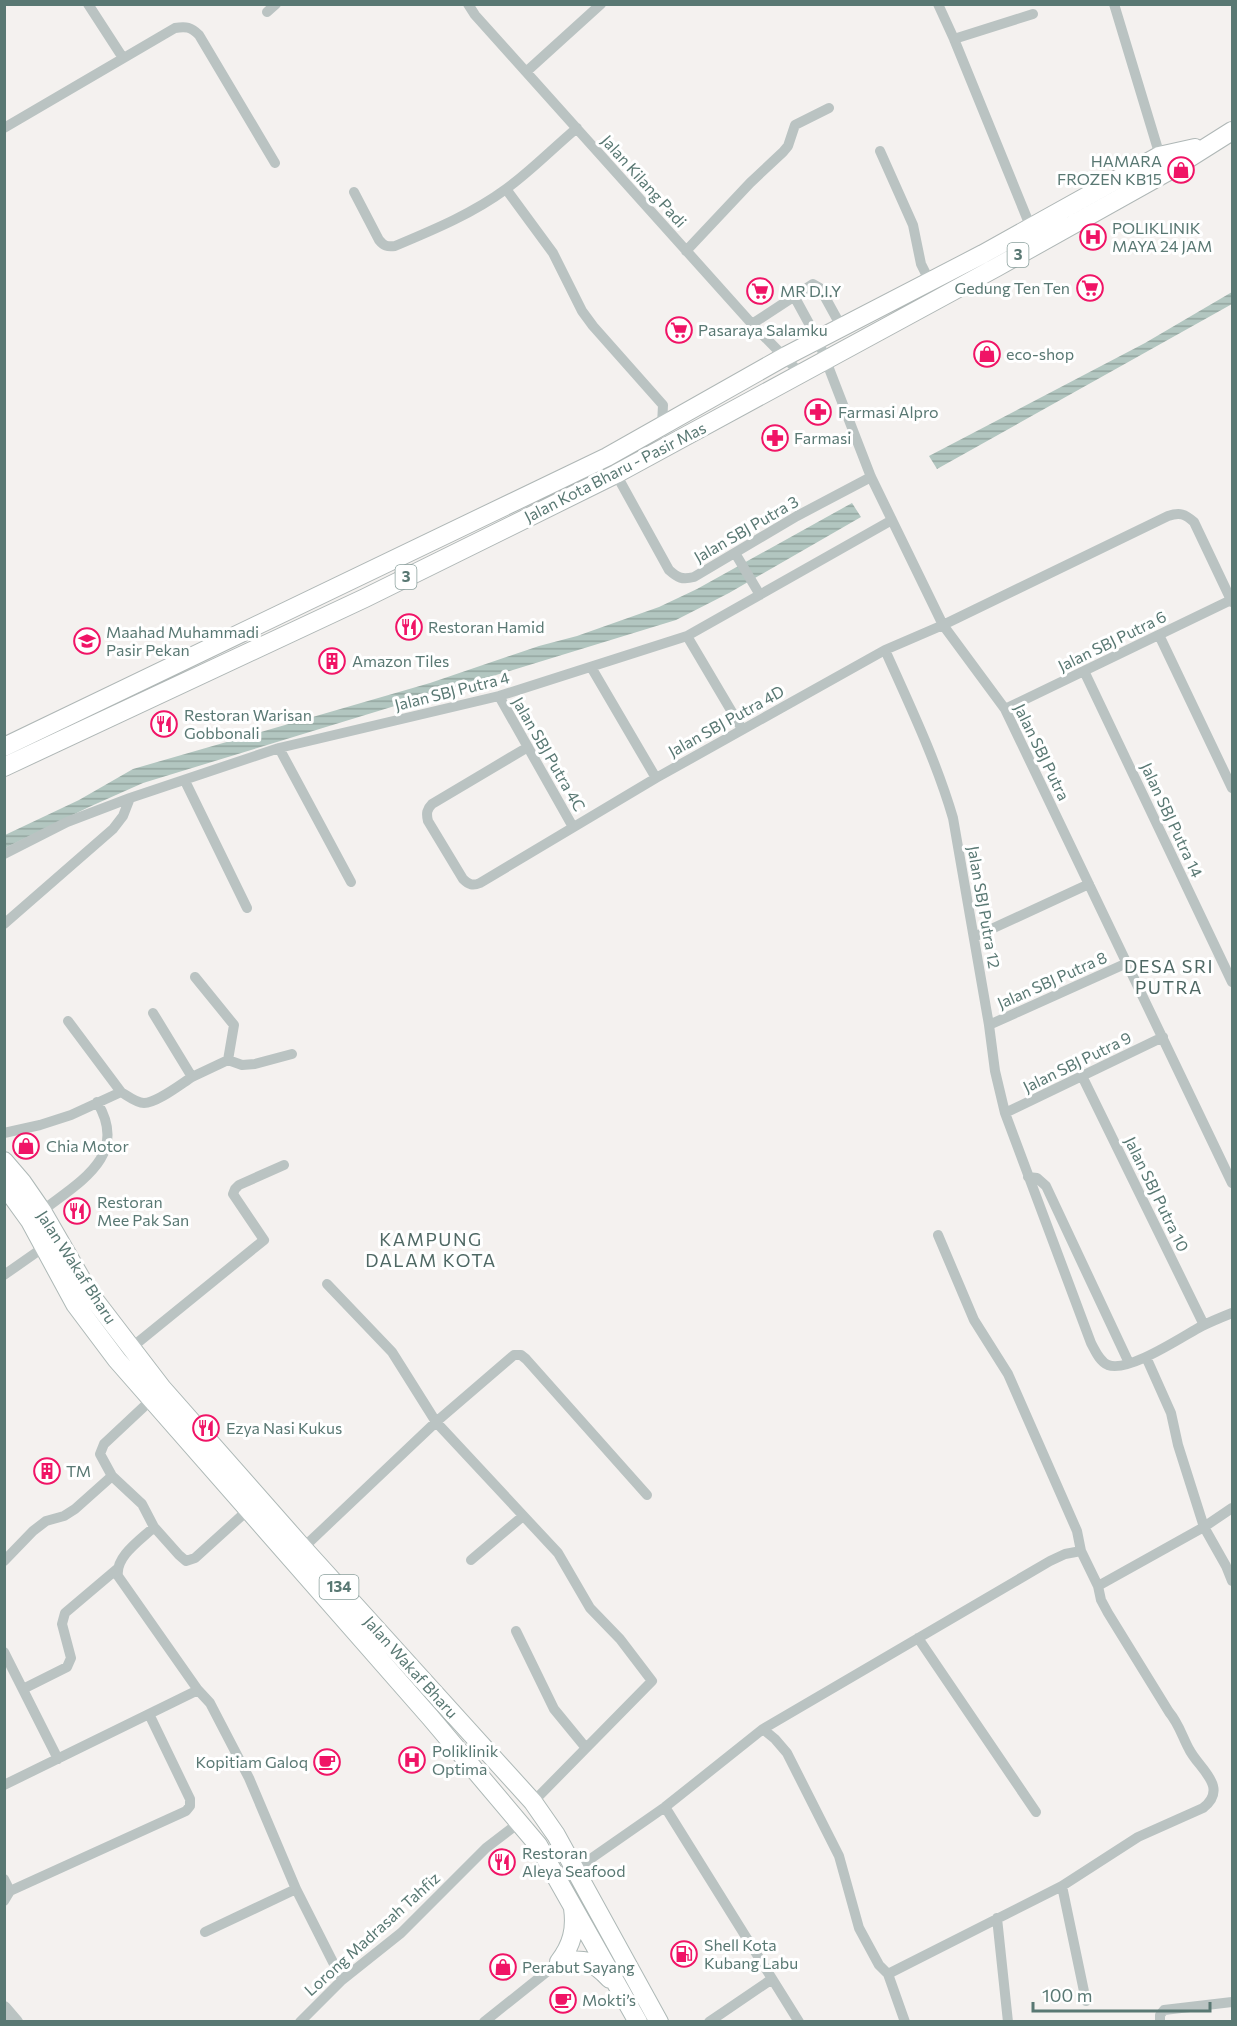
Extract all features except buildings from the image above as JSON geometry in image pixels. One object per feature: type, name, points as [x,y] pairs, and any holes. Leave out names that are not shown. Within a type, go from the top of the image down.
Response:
[{"type":"main road","name":"Jalan Kota Bharu - Pasir Mas","points":[[4,766],[364,598],[616,474],[1167,172],[1233,131]]},
{"type":"main road","name":"Jalan Kota Bharu - Pasir Mas","points":[[4,747],[607,458],[784,357],[930,282],[1161,156],[1209,145]]},
{"type":"main road","name":"Jalan Wakaf Bharu","points":[[4,1161],[42,1211],[90,1294],[162,1388],[533,1802],[576,1869],[659,2022]]},
{"type":"main road","name":"Jalan Wakaf Bharu","points":[[4,1185],[30,1221],[75,1304],[117,1360],[430,1717],[538,1845],[638,2022]]},
{"type":"main road","points":[[559,1962],[568,1950],[573,1936],[575,1921],[573,1906]]},
{"type":"main road","points":[[559,1962],[579,1959],[589,1962],[599,1968],[623,1993]]},
{"type":"street","points":[[88,4],[123,58]]},
{"type":"street","name":"Jalan Kilang Padi","points":[[468,4],[686,251],[801,374]]},
{"type":"street","points":[[526,72],[601,4]]},
{"type":"street","points":[[938,4],[1031,228]]},
{"type":"street","points":[[1114,4],[1161,156]]},
{"type":"street","points":[[954,39],[1033,14]]},
{"type":"street","points":[[4,128],[175,28],[184,26],[192,28],[199,35],[274,163]]},
{"type":"street","points":[[686,251],[750,183],[783,152],[788,146],[795,125],[829,108]]},
{"type":"street","points":[[354,192],[379,240],[383,245],[389,247],[442,226],[506,189],[576,128]]},
{"type":"street","points":[[880,151],[913,225],[921,264],[930,282]]},
{"type":"street","points":[[506,189],[553,253],[582,310],[593,326],[663,405],[662,425]]},
{"type":"street","points":[[752,324],[813,284],[820,288],[842,328]]},
{"type":"street","name":"Jalan SBJ Putra","points":[[795,296],[818,340],[871,477],[892,520],[944,625],[1005,709],[1233,1183]]},
{"type":"street","name":"Jalan SBJ Putra 3","points":[[616,474],[669,570],[677,578],[685,579],[694,577],[736,555],[797,516],[871,477]]},
{"type":"street","name":"Jalan SBJ Putra 4D","points":[[528,747],[428,808],[426,814],[428,820],[468,884],[480,884],[656,778],[885,650],[944,625],[1176,513],[1186,514],[1194,522],[1232,601]]},
{"type":"street","name":"Jalan SBJ Putra 4","points":[[4,854],[68,822],[130,798],[279,748],[499,696],[687,636],[758,593],[892,520]]},
{"type":"street","points":[[736,555],[758,593]]},
{"type":"street","name":"Jalan SBJ Putra 6","points":[[1005,709],[1232,601]]},
{"type":"street","points":[[1160,635],[1233,788]]},
{"type":"street","points":[[687,636],[742,729]]},
{"type":"street","name":"Jalan SBJ Putra 12","points":[[885,650],[944,787],[953,818],[995,1071],[1005,1113],[1091,1343],[1100,1359],[1108,1365],[1118,1366],[1146,1358],[1204,1325],[1233,1313]]},
{"type":"street","points":[[591,667],[656,778]]},
{"type":"street","name":"Jalan SBJ Putra 14","points":[[1084,671],[1233,982]]},
{"type":"street","name":"Jalan SBJ Putra 4C","points":[[499,696],[573,827]]},
{"type":"street","points":[[279,748],[351,882]]},
{"type":"street","points":[[185,781],[247,908]]},
{"type":"street","points":[[4,924],[113,829],[123,816],[130,798]]},
{"type":"street","points":[[974,937],[1089,884]]},
{"type":"street","name":"Jalan SBJ Putra 8","points":[[989,1025],[1127,963]]},
{"type":"street","points":[[195,976],[234,1025],[228,1060]]},
{"type":"street","points":[[153,1013],[192,1077]]},
{"type":"street","points":[[68,1021],[121,1092],[137,1102],[145,1103],[154,1100],[192,1077],[228,1060],[242,1065],[255,1064],[292,1054]]},
{"type":"street","name":"Jalan SBJ Putra 9","points":[[1005,1113],[1163,1037]]},
{"type":"street","name":"Jalan SBJ Putra 10","points":[[1083,1076],[1204,1325]]},
{"type":"street","points":[[4,1133],[71,1115],[121,1092]]},
{"type":"street","points":[[42,1211],[93,1171],[101,1161],[108,1130],[106,1116],[97,1102]]},
{"type":"street","points":[[131,1348],[264,1240],[233,1194],[238,1185],[284,1166]]},
{"type":"street","points":[[1028,1177],[1037,1178],[1046,1186],[1129,1363]]},
{"type":"street","points":[[888,1974],[1062,1886],[1138,1837],[1203,1808],[1211,1801],[1214,1794],[1206,1769],[1193,1757],[1178,1723],[1101,1600],[1098,1586],[1081,1551],[1077,1531],[1008,1374],[974,1320],[938,1235]]},
{"type":"street","points":[[4,1275],[44,1247]]},
{"type":"street","points":[[327,1284],[392,1352],[436,1422],[558,1553],[590,1608],[620,1639],[651,1681],[533,1802]]},
{"type":"street","points":[[303,1548],[436,1422],[514,1355],[520,1355],[526,1359],[647,1495]]},
{"type":"street","points":[[1146,1358],[1171,1413],[1178,1444],[1204,1527],[1233,1581]]},
{"type":"street","points":[[151,1400],[101,1449],[102,1460],[112,1476],[142,1504],[154,1527],[186,1561],[248,1510]]},
{"type":"street","points":[[4,1561],[33,1531],[46,1521],[64,1516],[75,1509],[112,1476]]},
{"type":"street","points":[[1098,1586],[1204,1527],[1233,1508]]},
{"type":"street","points":[[471,1560],[523,1516]]},
{"type":"street","points":[[23,1689],[68,1667],[70,1658],[62,1624],[65,1613],[117,1569],[123,1557],[154,1527]]},
{"type":"street","points":[[576,1869],[665,1808],[763,1729],[1050,1561],[1065,1554],[1081,1551]]},
{"type":"street","points":[[117,1569],[121,1581],[198,1690],[210,1703],[249,1778],[296,1889],[342,1980]]},
{"type":"street","points":[[516,1631],[554,1709],[586,1748]]},
{"type":"street","points":[[918,1638],[1036,1812]]},
{"type":"street","points":[[4,1652],[58,1759]]},
{"type":"street","points":[[4,1785],[198,1690]]},
{"type":"street","points":[[4,1901],[10,1891],[186,1811],[190,1806],[190,1798],[149,1714]]},
{"type":"street","points":[[763,1729],[787,1753],[839,1856],[859,1928],[879,1965],[888,1974],[905,2022]]},
{"type":"street","points":[[665,1808],[799,2022]]},
{"type":"street","name":"Lorong Madrasah Tahfiz","points":[[300,2022],[342,1980],[401,1933],[486,1848],[520,1822]]},
{"type":"street","points":[[4,1879],[10,1891]]},
{"type":"street","points":[[1062,1886],[1086,2001]]},
{"type":"street","points":[[205,1932],[296,1889]]},
{"type":"street","points":[[997,1918],[1008,2022]]},
{"type":"street","points":[[484,2022],[559,1962]]},
{"type":"street","points":[[709,2022],[772,1979]]},
{"type":"street","points":[[1160,2022],[1160,2015],[1164,2010],[1233,2002]]},
{"type":"street","points":[[4,2008],[14,2021]]},
{"type":"shaded area","points":[[1232,292],[1232,304],[937,469],[929,456],[1145,343]]},
{"type":"shaded area","points":[[852,503],[861,517],[729,593],[676,620],[143,783],[5,848],[5,835],[79,800],[133,769],[430,683],[659,607],[697,589]]},
{"type":"place","name":"HAMARA FROZEN KB15","points":[[1181,170]]},
{"type":"place","name":"POLIKLINIK MAYA 24 JAM","points":[[1093,237]]},
{"type":"place","name":"Gedung Ten Ten","points":[[1090,288]]},
{"type":"place","name":"MR D.I.Y","points":[[760,291]]},
{"type":"place","name":"Pasaraya Salamku","points":[[679,330]]},
{"type":"place","name":"eco-shop","points":[[987,354]]},
{"type":"place","name":"Farmasi Alpro","points":[[818,412]]},
{"type":"place","name":"Farmasi","points":[[775,438]]},
{"type":"place","name":"Restoran Hamid","points":[[409,627]]},
{"type":"place","name":"Maahad Muhammadi Pasir Pekan","points":[[87,641]]},
{"type":"place","name":"Amazon Tiles","points":[[332,661]]},
{"type":"place","name":"Restoran Warisan Gobbonali","points":[[164,724]]},
{"type":"place","name":"Chia Motor","points":[[26,1146]]},
{"type":"place","name":"Restoran Mee Pak San","points":[[77,1211]]},
{"type":"place","name":"Ezya Nasi Kukus","points":[[206,1428]]},
{"type":"place","name":"TM","points":[[47,1471]]},
{"type":"place","name":"Poliklinik Optima","points":[[412,1760]]},
{"type":"place","name":"Kopitiam Galoq","points":[[327,1762]]},
{"type":"place","name":"Restoran Aleya Seafood","points":[[502,1862]]},
{"type":"place","name":"Shell Kota Kubang Labu","points":[[684,1954]]},
{"type":"place","name":"Perabut Sayang","points":[[503,1967]]},
{"type":"place","name":"Mokti’s","points":[[563,2000]]},
{"type":"district","name":"DESA SRI PUTRA","points":[[1169,977]]},
{"type":"district","name":"KAMPUNG DALAM KOTA","points":[[431,1250]]}]
